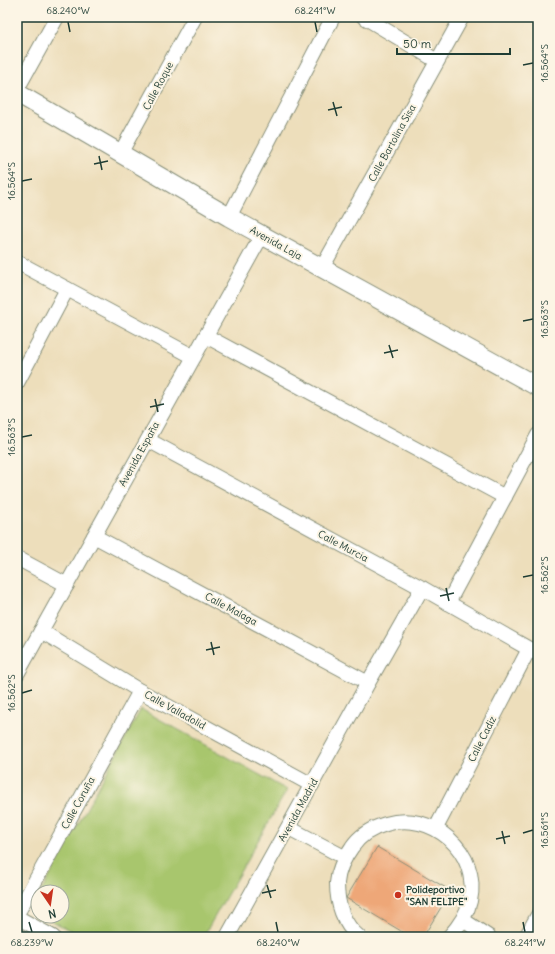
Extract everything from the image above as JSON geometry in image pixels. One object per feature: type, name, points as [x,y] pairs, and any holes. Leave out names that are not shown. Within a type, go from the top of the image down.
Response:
[{"type":"street","points":[[17,89],[57,17]]},
{"type":"street","name":"Calle Roque","points":[[120,154],[195,17]]},
{"type":"street","points":[[229,217],[333,17]]},
{"type":"street","points":[[364,17],[438,61]]},
{"type":"street","name":"Calle Bartolina Sisa","points":[[322,268],[462,17]]},
{"type":"street","name":"Avenida Laja","points":[[17,93],[229,217],[538,387]]},
{"type":"street","name":"Avenida España","points":[[17,674],[262,235]]},
{"type":"street","points":[[17,262],[194,357]]},
{"type":"street","points":[[17,383],[67,289]]},
{"type":"street","points":[[206,336],[505,497]]},
{"type":"street","points":[[448,603],[538,435]]},
{"type":"street","name":"Calle Murcia","points":[[148,440],[422,588],[533,652]]},
{"type":"street","name":"Calle Malaga","points":[[94,536],[368,683]]},
{"type":"street","points":[[17,558],[67,584]]},
{"type":"street","name":"Avenida Madrid","points":[[227,937],[422,588]]},
{"type":"street","name":"Calle Valladolid","points":[[41,631],[140,691],[312,785]]},
{"type":"street","name":"Calle Cadiz","points":[[436,828],[533,652]]},
{"type":"street","name":"Calle Coruña","points":[[17,916],[140,691]]},
{"type":"street","points":[[359,937],[343,916],[337,897],[338,876],[344,857],[357,840],[374,828],[395,821],[416,821],[436,828],[453,841],[465,858],[471,879],[470,900],[463,920],[449,937]]},
{"type":"street","points":[[288,828],[344,857]]},
{"type":"street","points":[[526,937],[538,915]]},
{"type":"street","points":[[17,916],[53,937]]},
{"type":"street","points":[[463,920],[489,937]]},
{"type":"green space","points":[[141,709],[287,790],[203,937],[82,937],[58,924],[70,924],[70,884],[45,884]]},
{"type":"building","name":"Polideportivo \"SAN FELIPE\"","points":[[377,847],[451,891],[423,937],[411,937],[346,898]]},
{"type":"place","name":"Polideportivo \"SAN FELIPE\"","points":[[398,895]]}]
